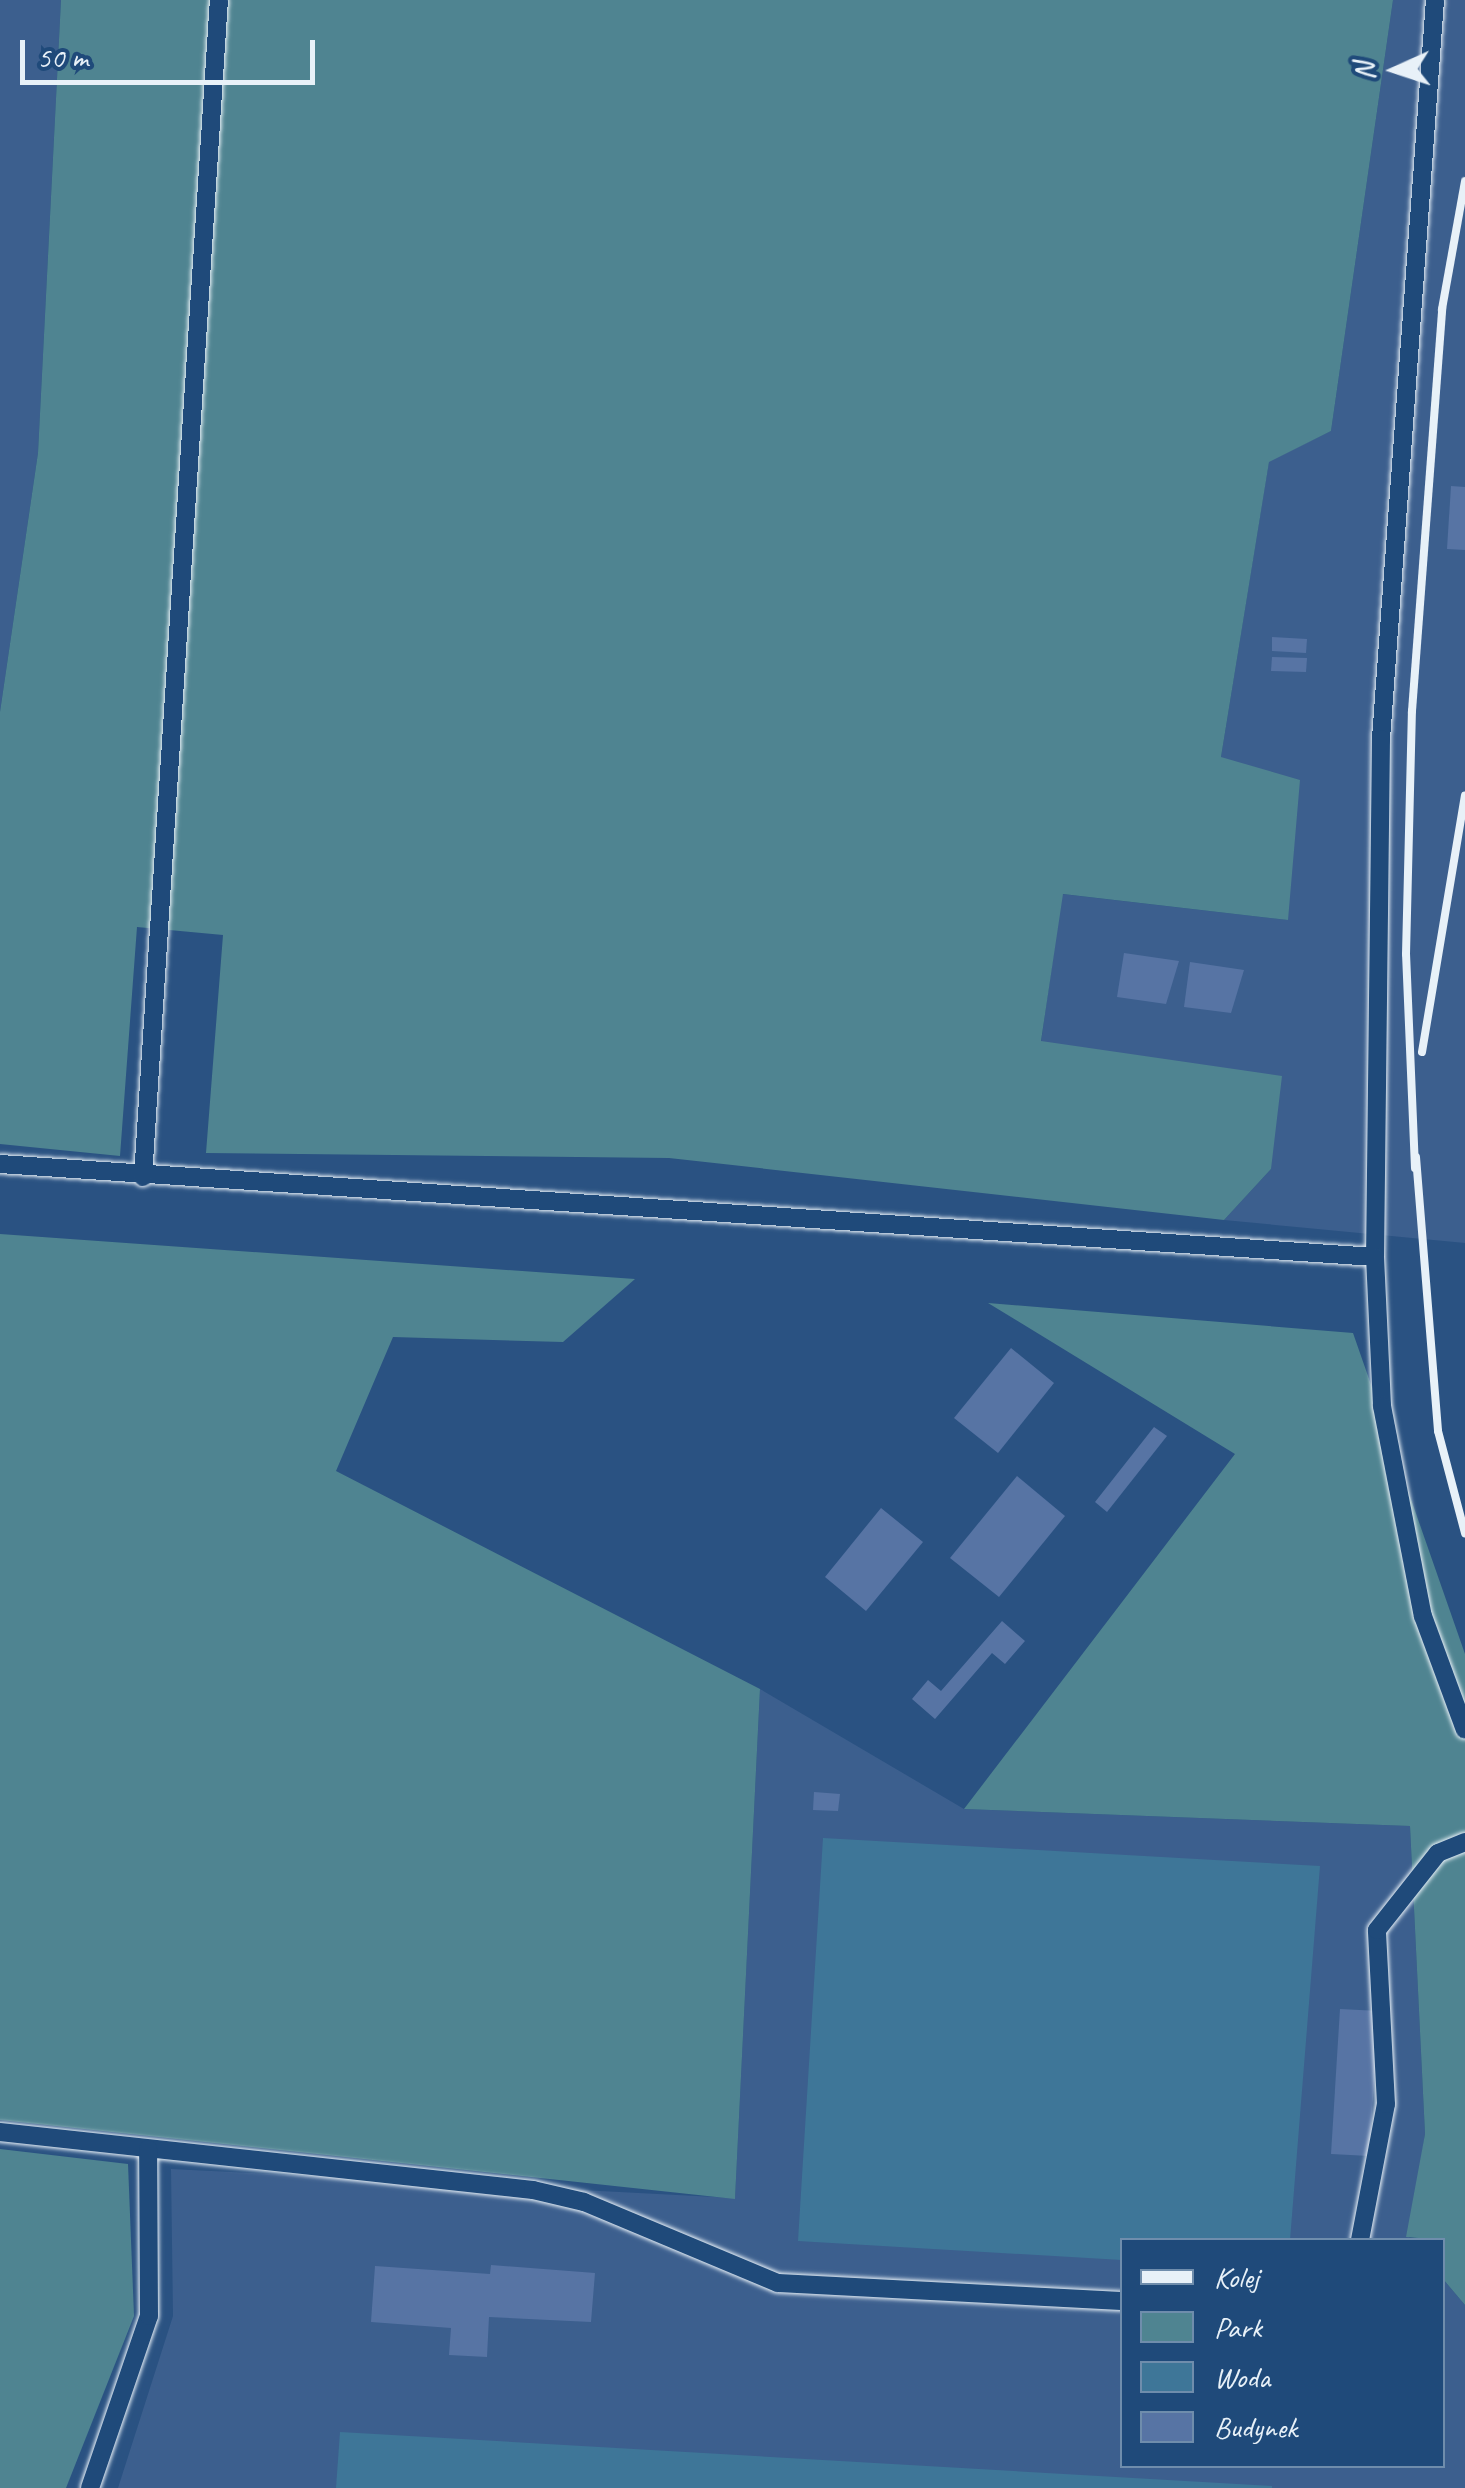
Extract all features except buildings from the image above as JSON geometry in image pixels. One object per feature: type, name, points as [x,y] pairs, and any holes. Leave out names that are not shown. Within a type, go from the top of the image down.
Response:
[{"type":"lane","points":[[143,1177],[220,0]]},
{"type":"lane","points":[[1434,0],[1381,739],[1375,1257],[1382,1406],[1423,1616],[1465,1730]]},
{"type":"lane","points":[[0,1164],[143,1177],[1375,1257]]},
{"type":"lane","points":[[1360,2238],[1386,2104],[1377,1930],[1438,1854],[1465,1842]]},
{"type":"lane","points":[[0,2132],[533,2190],[584,2202],[778,2283],[1120,2301]]},
{"type":"lane","points":[[90,2488],[149,2316],[148,2149]]},
{"type":"shaded area","points":[[0,0],[61,0],[38,453],[0,712]]},
{"type":"shaded area","points":[[1393,0],[1465,0],[1465,1243],[1224,1220],[1271,1169],[1041,1042],[1062,894],[1288,920],[1221,757],[1269,461],[1331,431]]},
{"type":"shaded area","points":[[760,1689],[964,1809],[1410,1826],[1425,2134],[1409,2238],[1120,2238],[1120,2468],[1445,2468],[1445,2281],[1465,2305],[1465,2488],[118,2488],[173,2316],[171,2169],[735,2198]]},
{"type":"green space","points":[[61,0],[1393,0],[1331,431],[1269,462],[1221,757],[1300,780],[1288,920],[1063,894],[1041,1041],[1282,1076],[1271,1169],[1224,1220],[669,1158],[206,1153],[223,935],[137,927],[120,1156],[0,1144],[0,712],[38,453]]},
{"type":"green space","points":[[0,1234],[635,1279],[563,1342],[393,1337],[336,1471],[760,1689],[735,2199],[0,2120]]},
{"type":"green space","points":[[988,1303],[1353,1333],[1465,1654],[1465,2305],[1445,2281],[1445,2238],[1406,2237],[1425,2134],[1410,1826],[964,1809],[1235,1454]]},
{"type":"green space","points":[[0,2149],[128,2164],[134,2316],[66,2488],[0,2488]]},
{"type":"water","points":[[823,1838],[1320,1866],[1290,2238],[1120,2238],[1120,2260],[798,2241]]},
{"type":"water","points":[[340,2432],[1272,2486],[1272,2488],[336,2488]]},
{"type":"railway","points":[[1415,1168],[1406,954],[1412,711],[1442,309],[1465,181]]},
{"type":"railway","points":[[1422,1052],[1465,796]]},
{"type":"railway","points":[[1416,1157],[1438,1431],[1465,1533]]}]
